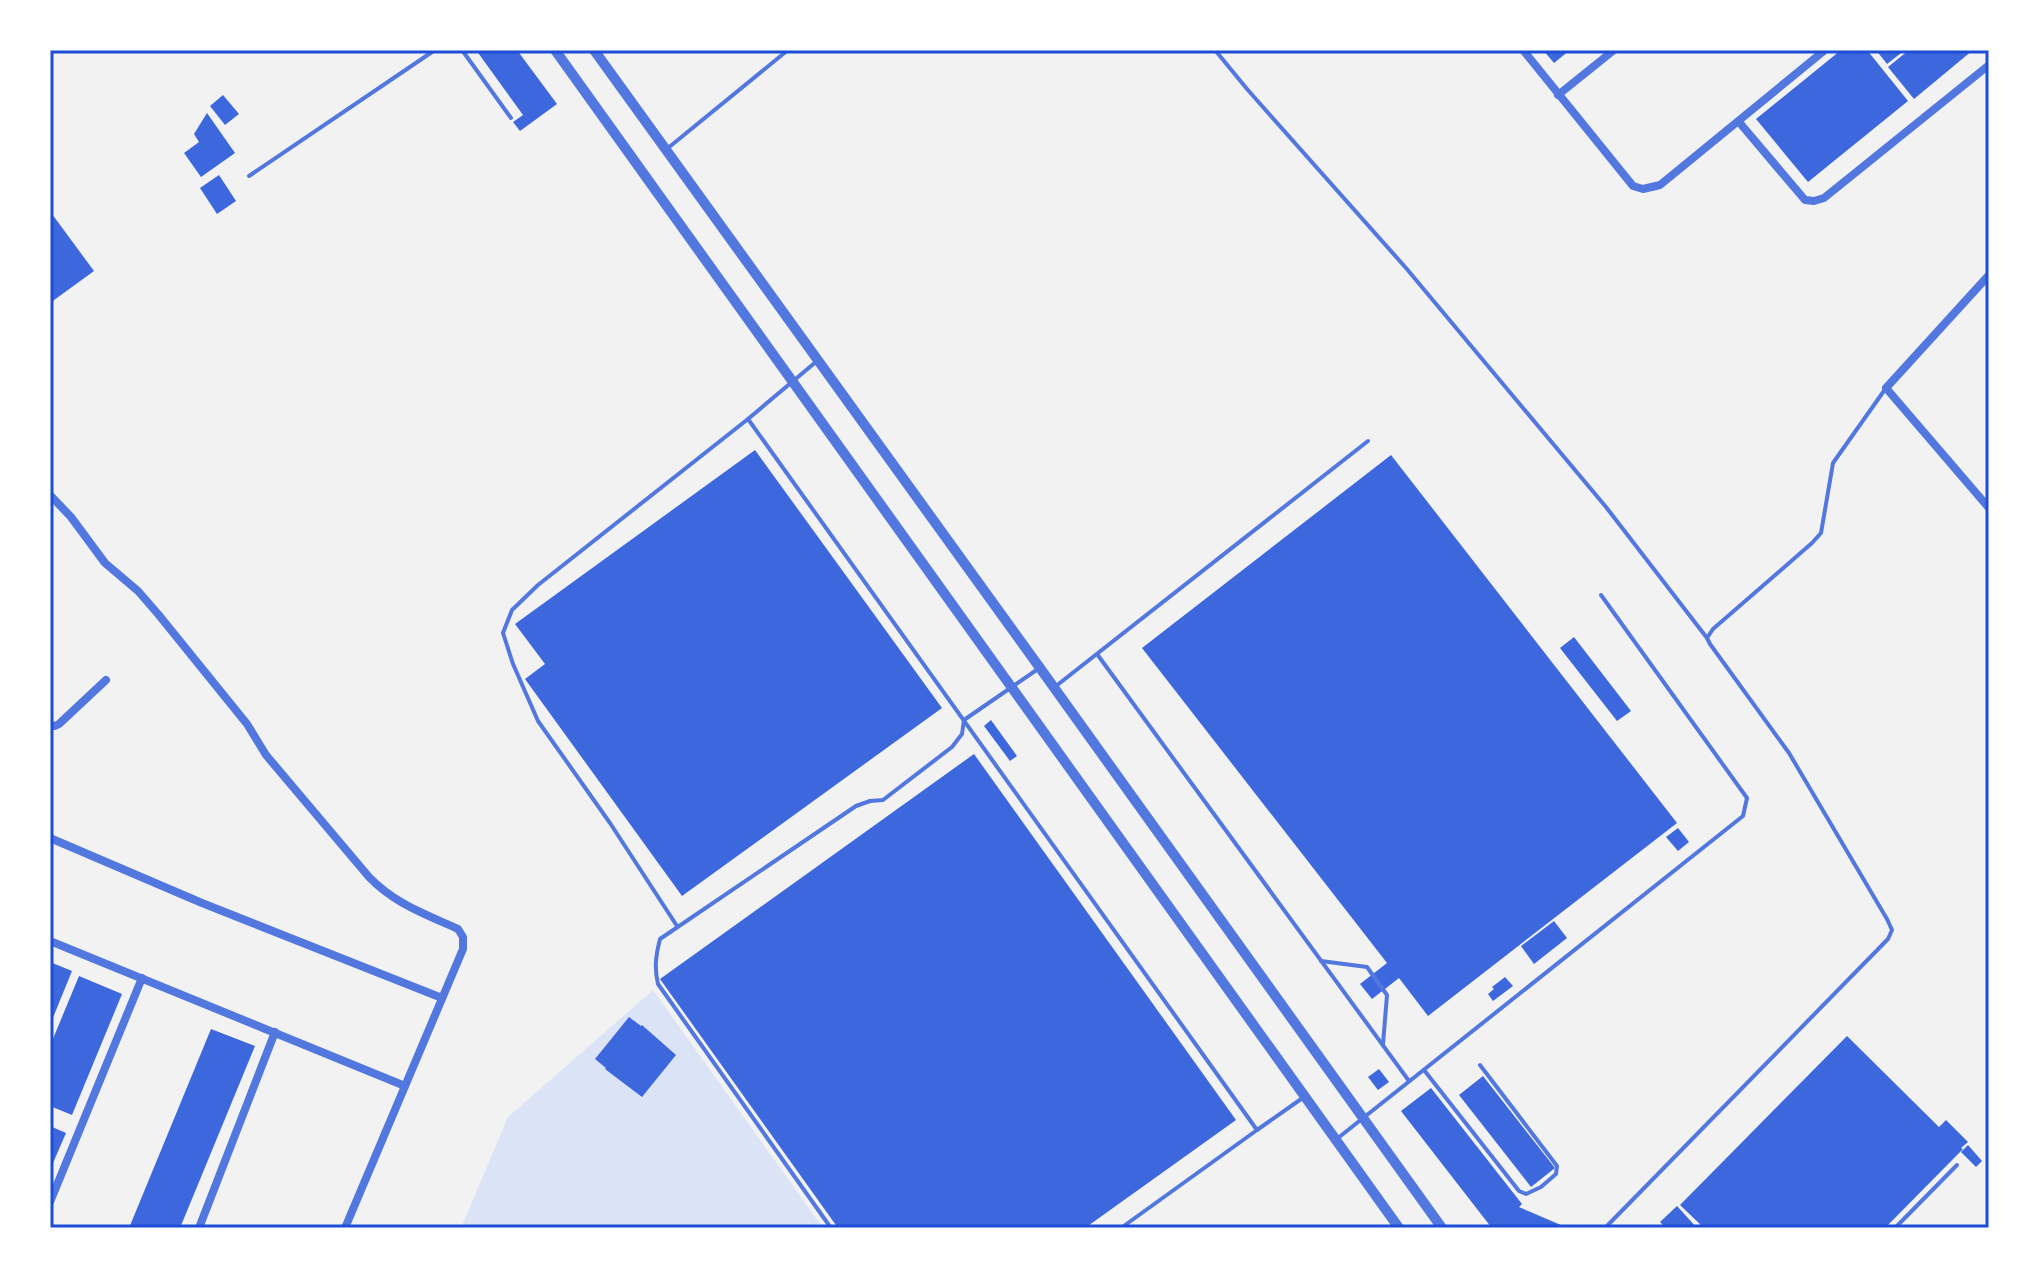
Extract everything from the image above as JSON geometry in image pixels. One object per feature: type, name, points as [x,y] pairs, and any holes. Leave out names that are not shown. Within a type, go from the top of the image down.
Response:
[{"type":"street","points":[[555,50],[1399,1228]]},
{"type":"street","points":[[594,50],[1442,1228]]},
{"type":"street","points":[[1523,50],[1633,186],[1643,189],[1660,185],[1825,50]]},
{"type":"street","points":[[1558,95],[1614,50]]},
{"type":"street","points":[[1739,122],[1805,200],[1814,201],[1824,198],[1989,65]]},
{"type":"street","points":[[1989,275],[1886,388],[1989,508]]},
{"type":"street","points":[[50,495],[71,517],[105,563],[138,591],[158,614],[247,724],[266,755],[369,877],[384,893],[458,929],[463,937],[463,949],[345,1228]]},
{"type":"street","points":[[50,725],[59,724],[106,680]]},
{"type":"street","points":[[50,838],[442,998]]},
{"type":"street","points":[[50,941],[405,1086]]},
{"type":"street","points":[[50,1202],[142,978]]},
{"type":"street","points":[[199,1228],[275,1032]]},
{"type":"lane","points":[[249,176],[435,50]]},
{"type":"lane","points":[[462,50],[511,118]]},
{"type":"lane","points":[[666,150],[788,50]]},
{"type":"lane","points":[[1215,50],[1498,377],[1606,507],[1707,638],[1789,753],[1892,930],[1888,939],[1605,1228]]},
{"type":"lane","points":[[677,926],[538,721],[503,633],[512,610],[538,585],[817,361]]},
{"type":"lane","points":[[1707,638],[1713,629],[1821,533],[1833,463],[1886,388]]},
{"type":"lane","points":[[748,419],[1257,1130]]},
{"type":"lane","points":[[1054,687],[1368,441]]},
{"type":"lane","points":[[1336,1140],[1743,816],[1747,798],[1601,595]]},
{"type":"lane","points":[[1097,654],[1409,1081]]},
{"type":"lane","points":[[831,1228],[658,984],[655,956],[660,939],[856,806],[883,800],[952,747],[962,734],[964,720],[1040,668]]},
{"type":"lane","points":[[1321,961],[1367,967],[1387,995],[1383,1045]]},
{"type":"lane","points":[[1424,1070],[1519,1191],[1526,1194],[1533,1192],[1556,1174],[1557,1166],[1480,1065]]},
{"type":"lane","points":[[1121,1228],[1305,1096]]},
{"type":"lane","points":[[1895,1228],[1957,1165]]},
{"type":"shaded area","points":[[653,990],[823,1228],[461,1228],[508,1117]]},
{"type":"building","points":[[476,50],[517,50],[557,104],[520,131],[513,122],[523,115]]},
{"type":"building","points":[[1543,50],[1570,50],[1554,63]]},
{"type":"building","points":[[1841,50],[1867,50],[1908,101],[1808,182],[1756,119]]},
{"type":"building","points":[[1876,50],[1905,50],[1887,64]]},
{"type":"building","points":[[1909,50],[1973,50],[1914,99],[1888,67]]},
{"type":"building","points":[[223,95],[239,114],[225,125],[210,106]]},
{"type":"building","points":[[207,113],[235,153],[201,177],[184,153],[199,142],[194,134]]},
{"type":"building","points":[[219,175],[236,201],[217,214],[200,188]]},
{"type":"building","points":[[52,214],[94,271],[50,303],[50,216]]},
{"type":"building","points":[[755,450],[942,708],[682,896],[525,679],[545,664],[515,624]]},
{"type":"building","points":[[1391,455],[1677,823],[1428,1016],[1399,978],[1372,999],[1360,984],[1387,963],[1142,648]]},
{"type":"building","points":[[1574,637],[1631,711],[1617,721],[1560,648]]},
{"type":"building","points":[[991,720],[1017,756],[1010,761],[984,726]]},
{"type":"building","points":[[974,754],[1236,1120],[1085,1228],[838,1228],[660,979]]},
{"type":"building","points":[[1678,828],[1689,842],[1678,851],[1666,837]]},
{"type":"building","points":[[1554,921],[1567,938],[1534,964],[1521,946]]},
{"type":"building","points":[[50,962],[72,971],[50,1025]]},
{"type":"building","points":[[79,976],[122,994],[72,1115],[50,1106],[50,1046]]},
{"type":"building","points":[[1505,977],[1513,986],[1493,1001],[1488,994]]},
{"type":"building","points":[[629,1017],[676,1055],[642,1097],[595,1059]]},
{"type":"building","points":[[211,1029],[255,1046],[180,1228],[129,1228]]},
{"type":"building","points":[[1847,1036],[1939,1127],[1946,1120],[1968,1142],[1963,1149],[1885,1228],[1704,1228],[1680,1205]]},
{"type":"building","points":[[1379,1069],[1389,1082],[1378,1090],[1368,1077]]},
{"type":"building","points":[[1483,1076],[1555,1168],[1531,1187],[1459,1095]]},
{"type":"building","points":[[1431,1088],[1522,1204],[1519,1207],[1568,1228],[1491,1227],[1401,1111]]},
{"type":"building","points":[[50,1126],[66,1133],[50,1170]]},
{"type":"building","points":[[1968,1145],[1982,1161],[1976,1167],[1961,1152]]},
{"type":"building","points":[[1677,1206],[1697,1228],[1666,1228],[1660,1222]]}]
